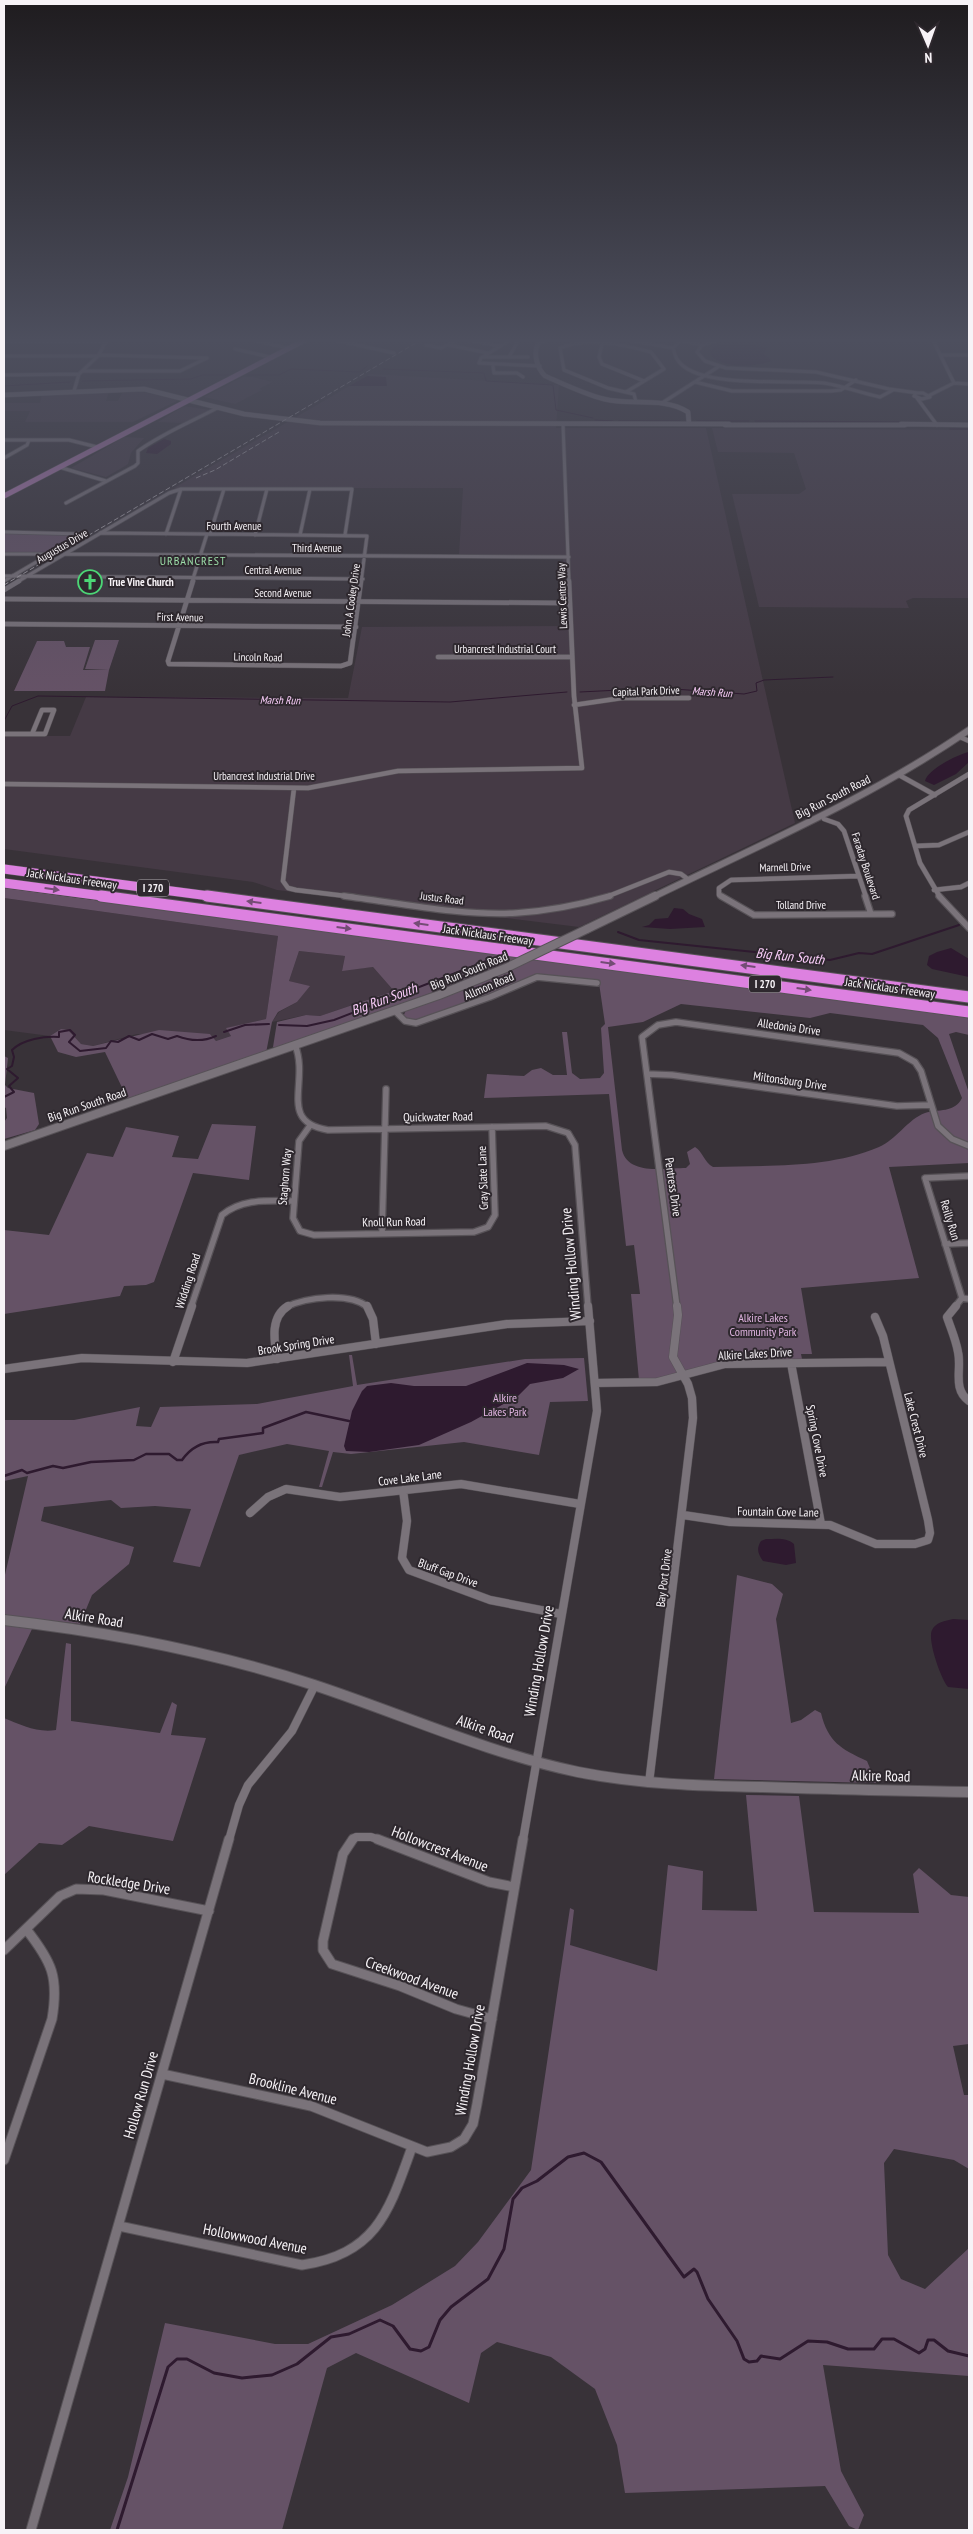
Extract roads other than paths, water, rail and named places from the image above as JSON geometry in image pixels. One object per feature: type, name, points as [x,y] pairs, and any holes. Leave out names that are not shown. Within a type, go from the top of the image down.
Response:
[{"type":"highway","name":"Jack Nicklaus Freeway","points":[[4,869],[969,997]]},
{"type":"highway","name":"Jack Nicklaus Freeway","points":[[4,883],[969,1012]]},
{"type":"main road","points":[[4,496],[75,458]]},
{"type":"street","points":[[66,503],[135,466],[138,463],[138,458]]},
{"type":"street","name":"Lewis Centre Way","points":[[565,458],[574,705],[582,768]]},
{"type":"street","points":[[58,467],[106,481]]},
{"type":"street","points":[[166,534],[181,489],[352,489],[345,535]]},
{"type":"street","name":"Augustus Drive","points":[[4,590],[169,493],[181,489]]},
{"type":"street","points":[[179,625],[200,556],[224,489]]},
{"type":"street","points":[[255,535],[267,489]]},
{"type":"street","points":[[300,535],[310,489]]},
{"type":"street","points":[[4,532],[84,534],[4,581]]},
{"type":"street","name":"Fourth Avenue","points":[[100,534],[367,536]]},
{"type":"street","name":"John A Cooley Drive","points":[[348,665],[351,661],[366,557],[367,536]]},
{"type":"street","points":[[4,554],[49,554]]},
{"type":"street","name":"Third Avenue","points":[[65,554],[569,557]]},
{"type":"street","name":"Central Avenue","points":[[4,576],[363,579]]},
{"type":"street","name":"Second Avenue","points":[[4,599],[562,603]]},
{"type":"street","name":"First Avenue","points":[[4,624],[356,627]]},
{"type":"street","name":"Lincoln Road","points":[[179,625],[168,661],[169,664],[348,665]]},
{"type":"street","name":"Urbancrest Industrial Court","points":[[438,657],[572,657]]},
{"type":"street","name":"Capital Park Drive","points":[[574,705],[622,698],[689,698]]},
{"type":"street","points":[[4,734],[32,734],[45,734],[54,710],[42,710],[32,734]]},
{"type":"street","name":"Big Run South Road","points":[[4,1146],[395,1011],[506,968],[822,818],[899,776],[969,730]]},
{"type":"street","points":[[960,737],[969,741]]},
{"type":"street","name":"Urbancrest Industrial Drive","points":[[4,784],[294,788],[315,787],[398,771],[582,768]]},
{"type":"street","points":[[968,926],[934,890],[906,816],[909,810],[969,774]]},
{"type":"street","points":[[899,776],[936,795]]},
{"type":"street","name":"Justus Road","points":[[294,788],[283,881],[288,888],[296,890],[458,910],[515,913],[558,909],[588,902],[623,892],[669,872],[682,874],[688,880]]},
{"type":"street","name":"Faraday Boulevard","points":[[822,818],[834,827],[844,831],[871,914]]},
{"type":"street","points":[[916,846],[939,845],[969,832]]},
{"type":"street","name":"Marnell Drive","points":[[718,892],[719,888],[732,880],[744,878],[860,876]]},
{"type":"street","points":[[934,890],[960,887],[969,883]]},
{"type":"street","name":"Tolland Drive","points":[[718,892],[719,896],[754,915],[892,914]]},
{"type":"street","name":"Allmon Road","points":[[395,1011],[405,1021],[416,1023],[485,999],[537,977],[597,983]]},
{"type":"street","name":"Alledonia Drive","points":[[676,1022],[899,1053]]},
{"type":"street","name":"Pentress Drive","points":[[676,1022],[661,1023],[650,1028],[642,1037],[678,1315],[673,1357],[683,1377]]},
{"type":"street","points":[[295,1045],[301,1066],[299,1115],[304,1124],[309,1126]]},
{"type":"street","points":[[899,1053],[915,1062],[921,1071],[942,1131],[953,1140],[969,1146]]},
{"type":"street","name":"Miltonsburg Drive","points":[[647,1074],[672,1075],[897,1106],[932,1105]]},
{"type":"street","points":[[382,1233],[386,1089]]},
{"type":"street","name":"Quickwater Road","points":[[309,1126],[318,1129],[546,1126],[566,1132]]},
{"type":"street","name":"Staghorn Way","points":[[298,1230],[292,1218],[299,1142],[309,1126]]},
{"type":"street","name":"Gray Slate Lane","points":[[489,1227],[494,1221],[495,1215],[492,1127]]},
{"type":"street","name":"Winding Hollow Drive","points":[[412,2147],[427,2152],[451,2147],[464,2139],[473,2124],[597,1412],[575,1145],[572,1138],[566,1132]]},
{"type":"street","name":"Reilly Run","points":[[962,1298],[925,1178],[969,1176]]},
{"type":"street","name":"Widding Road","points":[[173,1362],[220,1221],[227,1210],[244,1202],[294,1201]]},
{"type":"street","name":"Knoll Run Road","points":[[298,1230],[314,1234],[474,1232],[489,1227]]},
{"type":"street","points":[[945,1244],[969,1243]]},
{"type":"street","points":[[969,1298],[962,1298],[947,1317],[959,1355],[957,1377],[963,1396],[969,1400]]},
{"type":"street","points":[[277,1359],[276,1328],[283,1309],[291,1303],[301,1301],[359,1301],[370,1310],[376,1344]]},
{"type":"street","name":"Lake Crest Drive","points":[[875,1317],[883,1336],[928,1520],[930,1533],[928,1540]]},
{"type":"street","name":"Brook Spring Drive","points":[[4,1369],[82,1358],[232,1364],[277,1359],[507,1324],[590,1321]]},
{"type":"street","name":"Alkire Lakes Drive","points":[[595,1384],[657,1382],[683,1377],[725,1364],[889,1362]]},
{"type":"street","name":"Spring Cove Drive","points":[[791,1363],[821,1524]]},
{"type":"street","name":"Bay Port Drive","points":[[649,1782],[684,1514],[693,1418],[692,1398],[683,1377]]},
{"type":"street","name":"Cove Lake Lane","points":[[250,1513],[268,1497],[286,1489],[340,1497],[469,1484],[580,1504]]},
{"type":"street","name":"Bluff Gap Drive","points":[[404,1490],[407,1520],[400,1554],[403,1565],[412,1573],[490,1600],[561,1614]]},
{"type":"street","name":"Fountain Cove Lane","points":[[684,1514],[730,1522],[821,1524],[841,1528],[876,1544],[915,1544],[928,1540]]},
{"type":"street","name":"Alkire Road","points":[[4,1620],[83,1631],[172,1647],[315,1685],[508,1753],[576,1771],[649,1782],[729,1787],[969,1792]]},
{"type":"street","name":"Hollow Run Drive","points":[[31,2530],[246,1786],[260,1765],[288,1737],[303,1713],[315,1685]]},
{"type":"street","name":"Hollowcrest Avenue","points":[[326,1958],[323,1941],[343,1854],[348,1844],[356,1837],[371,1837],[482,1880],[514,1887]]},
{"type":"street","name":"Rockledge Drive","points":[[4,1950],[60,1896],[73,1890],[89,1888],[209,1911]]},
{"type":"street","points":[[4,2160],[52,2019],[56,1999],[55,1972],[41,1948],[26,1929]]},
{"type":"street","name":"Creekwood Avenue","points":[[326,1958],[332,1964],[400,1986],[456,2009],[492,2019]]},
{"type":"street","name":"Brookline Avenue","points":[[162,2074],[311,2106],[351,2120],[412,2147]]},
{"type":"street","name":"Hollowwood Avenue","points":[[119,2226],[302,2266],[320,2265],[339,2258],[371,2234],[384,2218],[394,2198],[412,2147]]},
{"type":"waterway","name":"Marsh Run","points":[[580,692],[660,688],[744,694],[757,691],[756,683],[764,680],[833,677]]},
{"type":"waterway","name":"Marsh Run","points":[[4,721],[12,706],[38,696],[450,702],[567,692]]},
{"type":"waterway","name":"Big Run South","points":[[618,932],[639,940],[830,960],[859,953],[872,954],[959,925]]},
{"type":"waterway","name":"Big Run South","points":[[279,1025],[307,1026],[334,1020],[489,960]]},
{"type":"waterway","name":"Big Run South","points":[[224,1032],[245,1025],[269,1024]]},
{"type":"waterway","name":"Big Run South","points":[[4,1097],[14,1092],[9,1086],[18,1078],[7,1069],[12,1066],[14,1057],[12,1050],[28,1041],[47,1037],[59,1037],[59,1032],[70,1030],[75,1035],[69,1042],[80,1051],[106,1048],[111,1041],[118,1042],[129,1036],[139,1040],[152,1034],[168,1039],[177,1036],[197,1040],[216,1036]]},
{"type":"waterway","points":[[4,1476],[22,1470],[27,1473],[53,1466],[63,1468],[91,1462],[134,1460],[146,1454],[169,1454],[177,1460],[182,1460],[193,1448],[202,1444],[218,1442],[219,1439],[263,1433],[263,1428],[306,1412],[349,1421]]},
{"type":"waterway","points":[[117,2530],[168,2367],[177,2359],[187,2359],[214,2373],[242,2378],[272,2375],[297,2364],[331,2337],[349,2334],[380,2320],[393,2326],[410,2349],[421,2351],[429,2347],[440,2320],[451,2307],[488,2279],[504,2249],[513,2199],[522,2188],[537,2181],[568,2157],[584,2153],[601,2162],[684,2277],[694,2269],[697,2272],[708,2299],[737,2341],[744,2359],[749,2362],[757,2361],[761,2356],[780,2359],[808,2341],[827,2342],[848,2349],[874,2349],[882,2339],[894,2339],[919,2353],[925,2349],[928,2340],[934,2340],[948,2351],[969,2356]]},
{"type":"railway","points":[[4,585],[220,458]]},
{"type":"railway","points":[[196,478],[235,458]]},
{"type":"place","name":"True Vine Church","points":[[90,582]]},
{"type":"district","name":"URBANCREST","points":[[193,561]]},
{"type":"park label","name":"Alkire Lakes Community Park","points":[[763,1325]]},
{"type":"park label","name":"Alkire Lakes Park","points":[[505,1405]]}]
